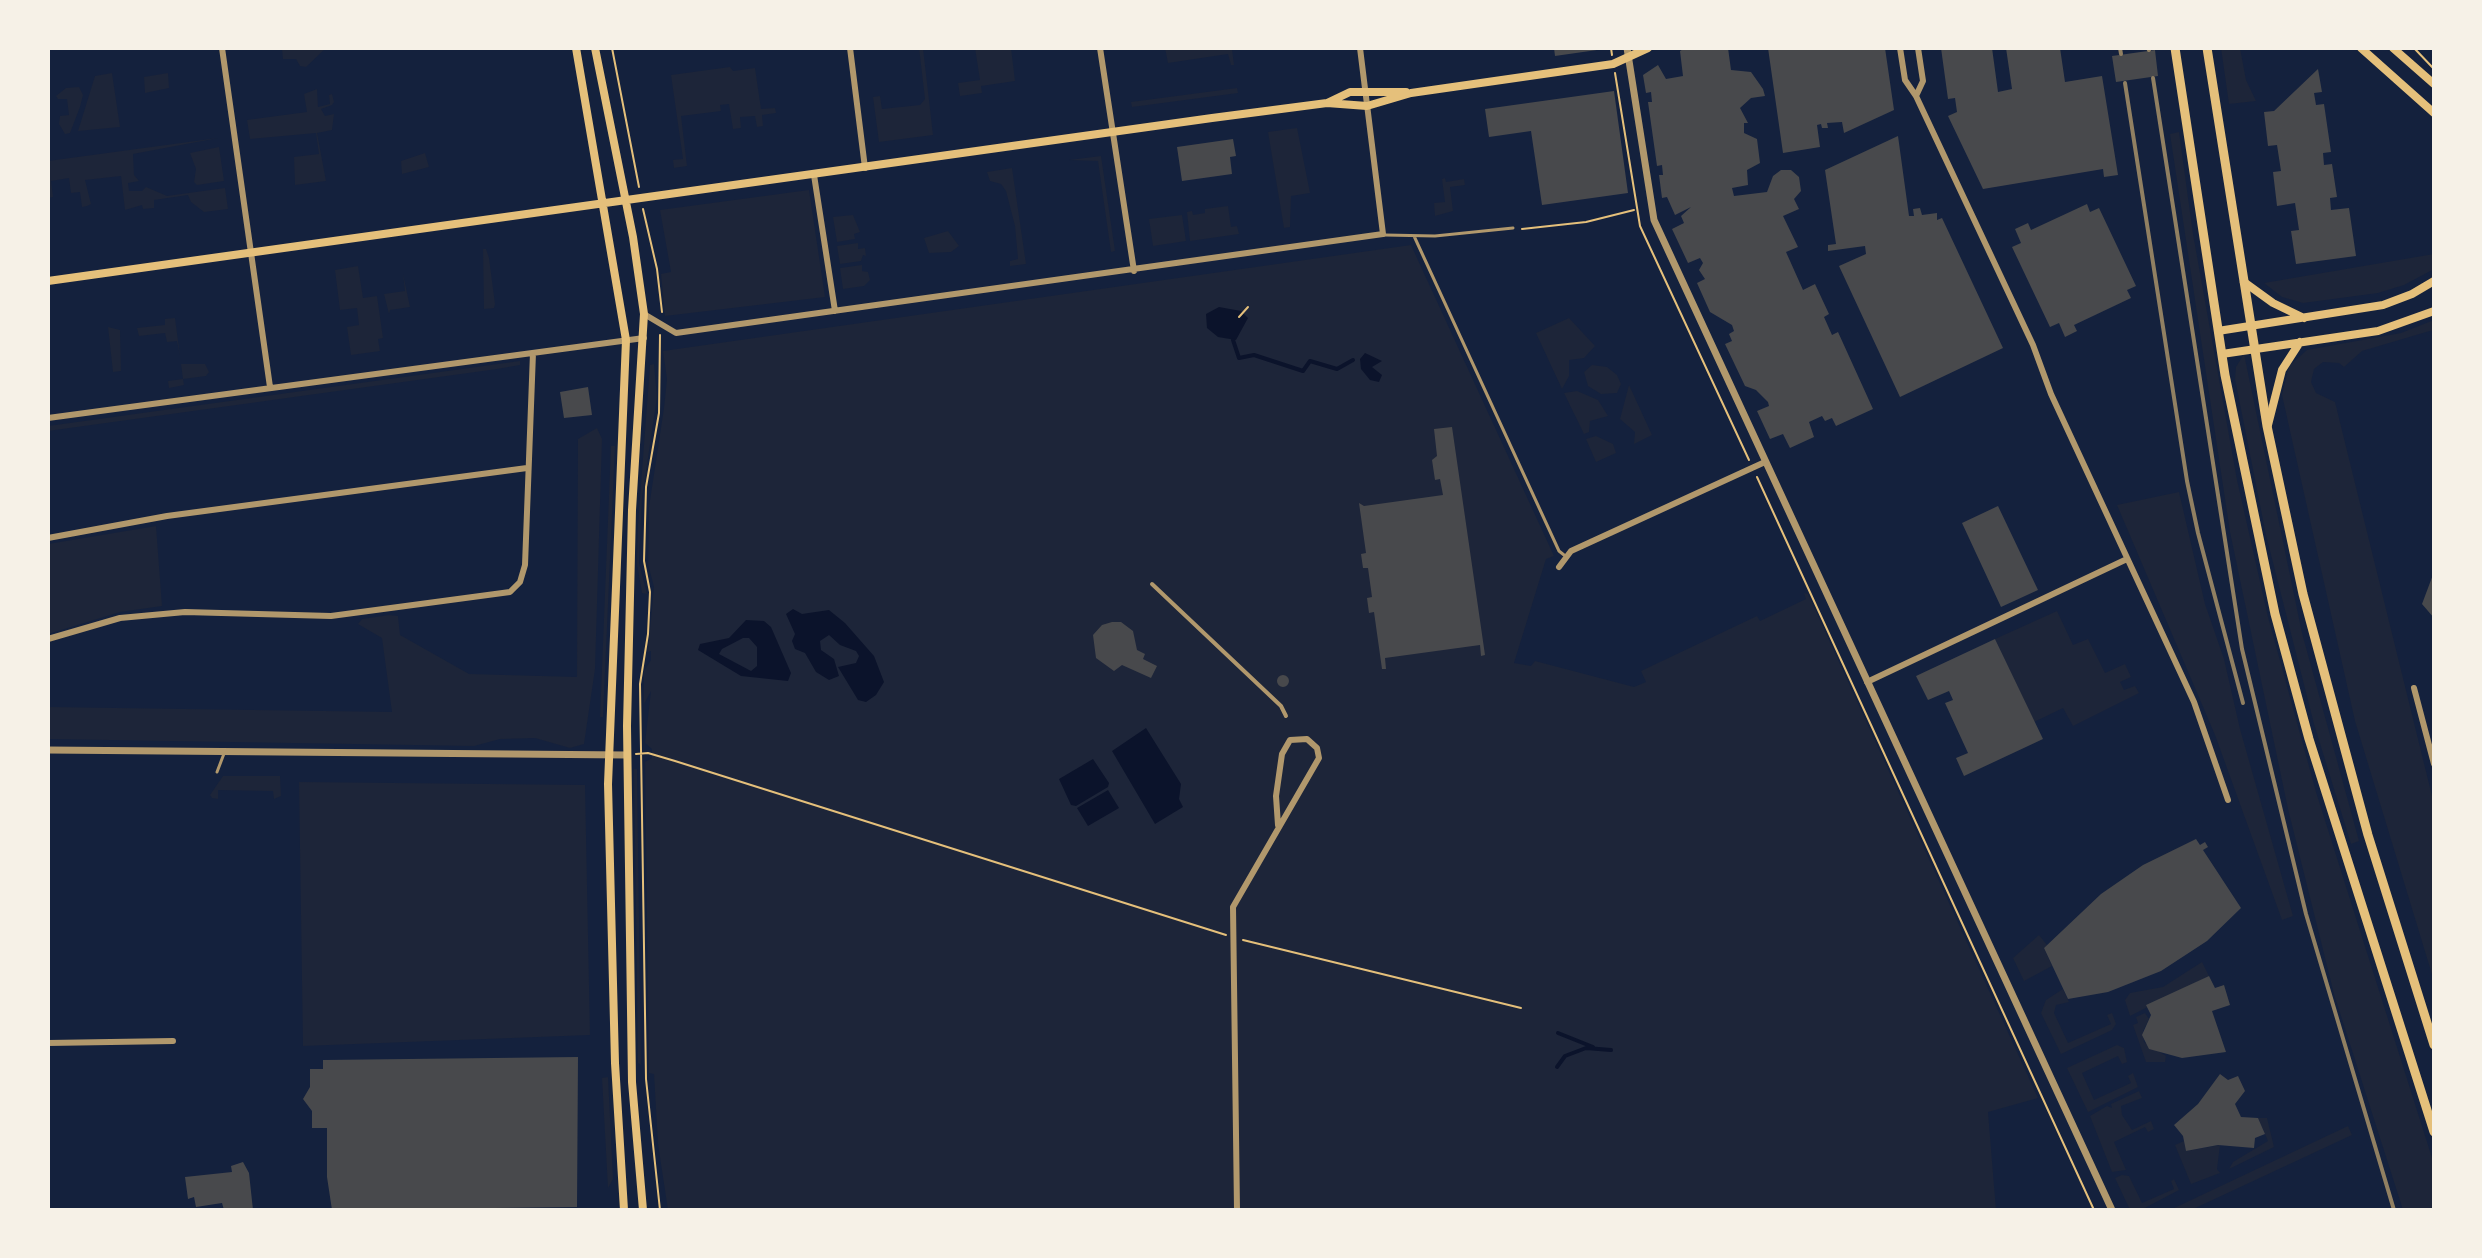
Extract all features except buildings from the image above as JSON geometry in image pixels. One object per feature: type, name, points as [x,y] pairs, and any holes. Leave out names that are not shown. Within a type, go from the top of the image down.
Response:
[{"type":"highway","points":[[2175,48],[2222,354],[2252,509],[2290,670],[2434,1132]]},
{"type":"highway","points":[[2207,48],[2267,426],[2322,671],[2434,1045]]},
{"type":"main road","points":[[576,48],[626,340],[608,755],[615,1063],[624,1210]]},
{"type":"main road","points":[[595,48],[626,202],[644,314],[631,540],[627,755],[632,1082],[643,1210]]},
{"type":"main road","points":[[48,281],[1327,103],[1367,106],[1411,93],[1628,59],[1648,48]]},
{"type":"main road","points":[[2361,48],[2434,113]]},
{"type":"main road","points":[[2393,48],[2434,84]]},
{"type":"main road","points":[[1327,103],[1350,92],[1411,93]]},
{"type":"main road","points":[[2218,331],[2383,305],[2434,281]]},
{"type":"main road","points":[[2244,282],[2273,303],[2304,318]]},
{"type":"main road","points":[[2222,354],[2389,329],[2434,311]]},
{"type":"main road","points":[[2267,426],[2282,370],[2301,342]]},
{"type":"street","points":[[222,48],[270,387]]},
{"type":"street","points":[[850,48],[865,168]]},
{"type":"street","points":[[1100,48],[1134,271]]},
{"type":"street","points":[[644,314],[661,327],[676,333],[1383,234],[1360,48]]},
{"type":"street","points":[[1627,48],[1652,215],[2112,1210]]},
{"type":"street","points":[[1900,48],[1905,80],[1916,96],[2033,345],[2051,394],[2194,702],[2228,800]]},
{"type":"street","points":[[1916,96],[1923,81],[1918,48]]},
{"type":"street","points":[[814,175],[835,311]]},
{"type":"street","points":[[48,418],[644,338]]},
{"type":"street","points":[[48,639],[120,618],[185,612],[331,616],[510,592],[520,582],[525,565],[533,353]]},
{"type":"street","points":[[1559,567],[1564,555],[1765,462]]},
{"type":"street","points":[[48,538],[167,516],[527,468]]},
{"type":"street","points":[[1867,682],[2127,559]]},
{"type":"street","points":[[1152,584],[1281,706],[1286,716]]},
{"type":"street","points":[[2414,688],[2434,764]]},
{"type":"street","points":[[1237,1210],[1233,907],[1319,758],[1317,748],[1307,739],[1298,737],[1286,746],[1278,768],[1278,825]]},
{"type":"street","points":[[48,750],[627,755]]},
{"type":"street","points":[[48,1043],[173,1041]]},
{"type":"lane","points":[[1383,234],[1414,236],[1513,228]]},
{"type":"lane","points":[[1414,236],[1559,551],[1564,555]]},
{"type":"lane","points":[[217,772],[225,751]]},
{"type":"path","points":[[612,48],[637,175]]},
{"type":"path","points":[[2414,48],[2434,69]]},
{"type":"path","points":[[1513,228],[1586,222],[1635,210]]},
{"type":"path","points":[[647,225],[657,269],[661,327],[659,413],[646,487],[644,561],[650,594],[648,634],[640,684],[646,1079],[660,1210]]},
{"type":"path","points":[[1239,317],[1248,307]]},
{"type":"path","points":[[1756,474],[2094,1210]]},
{"type":"path","points":[[627,755],[641,753],[675,761],[1217,932]]},
{"type":"path","points":[[1249,942],[1521,1008]]},
{"type":"shaded area","points":[[326,48],[306,67],[300,66],[296,59],[283,59],[282,49]]},
{"type":"shaded area","points":[[919,48],[923,48],[933,135],[879,142],[873,97],[880,96],[882,109],[920,105],[925,99]]},
{"type":"shaded area","points":[[975,48],[1011,48],[1015,81],[981,86],[982,93],[960,96],[958,83],[980,80]]},
{"type":"shaded area","points":[[1165,48],[1237,48],[1232,49],[1234,65],[1231,65],[1228,54],[1168,63]]},
{"type":"shaded area","points":[[2221,48],[2240,48],[2246,80],[2256,101],[2229,104]]},
{"type":"shaded area","points":[[730,67],[733,71],[755,68],[761,109],[775,108],[776,113],[762,115],[763,126],[757,127],[755,116],[740,117],[741,128],[733,129],[729,104],[720,105],[721,111],[681,116],[687,166],[674,168],[673,160],[683,159],[671,75]]},
{"type":"shaded area","points":[[112,73],[120,127],[78,131],[95,76]]},
{"type":"shaded area","points":[[168,73],[169,88],[145,93],[144,77]]},
{"type":"shaded area","points":[[79,87],[83,95],[80,107],[70,133],[65,134],[59,124],[60,116],[69,115],[67,99],[56,96],[66,88]]},
{"type":"shaded area","points":[[1237,88],[1238,93],[1132,107],[1131,102]]},
{"type":"shaded area","points":[[317,89],[318,107],[330,104],[329,95],[332,94],[334,102],[321,109],[325,116],[334,114],[332,130],[317,133],[326,181],[295,185],[294,157],[319,154],[316,133],[250,139],[247,120],[307,112],[304,94]]},
{"type":"shaded area","points":[[1297,128],[1310,193],[1291,196],[1290,227],[1284,228],[1268,132]]},
{"type":"shaded area","points":[[2179,132],[2193,234],[2237,480],[2268,617],[2316,792],[2434,1164],[2434,1210],[2403,1210],[2334,994],[2288,809],[2230,532],[2170,134]]},
{"type":"shaded area","points":[[218,138],[133,154],[134,175],[139,181],[128,183],[129,191],[142,191],[146,187],[167,196],[225,188],[228,209],[204,212],[191,202],[188,195],[154,200],[154,208],[143,209],[142,205],[125,210],[121,176],[85,180],[91,204],[87,206],[82,207],[80,192],[71,193],[69,178],[51,181],[53,197],[48,198],[48,161]]},
{"type":"shaded area","points":[[219,147],[224,181],[197,185],[194,182],[196,169],[190,153]]},
{"type":"shaded area","points":[[425,153],[429,167],[402,174],[401,161]]},
{"type":"shaded area","points":[[1101,156],[1115,251],[1111,252],[1098,161],[1069,160]]},
{"type":"shaded area","points":[[1012,168],[1026,264],[1010,266],[1010,261],[1018,259],[1015,226],[1006,191],[1001,184],[990,181],[987,172]]},
{"type":"shaded area","points":[[1445,178],[1446,182],[1464,179],[1465,185],[1450,187],[1453,211],[1435,216],[1434,203],[1445,202],[1442,179]]},
{"type":"shaded area","points":[[809,190],[825,297],[665,316],[661,274],[671,272],[660,210]]},
{"type":"shaded area","points":[[1228,206],[1231,227],[1237,226],[1239,234],[1190,241],[1187,212],[1192,211],[1193,215],[1205,213],[1205,209]]},
{"type":"shaded area","points":[[853,215],[860,232],[854,234],[855,239],[837,242],[833,217]]},
{"type":"shaded area","points":[[1182,215],[1186,241],[1153,246],[1149,219]]},
{"type":"shaded area","points":[[948,231],[959,246],[951,252],[929,253],[924,238]]},
{"type":"shaded area","points":[[858,243],[858,249],[865,248],[866,256],[863,255],[861,261],[840,264],[837,246]]},
{"type":"shaded area","points":[[1411,245],[1554,556],[1546,559],[1514,663],[1531,666],[1535,661],[1634,687],[1646,682],[1641,671],[1757,616],[1760,621],[1806,599],[1804,593],[1808,594],[2038,1098],[1988,1112],[1996,1210],[668,1210],[658,1144],[654,1074],[649,1073],[645,762],[652,758],[652,749],[645,743],[651,691],[644,704],[644,671],[651,660],[651,651],[648,652],[654,587],[648,564],[649,507],[667,379],[663,351]]},
{"type":"shaded area","points":[[483,249],[486,249],[489,258],[494,308],[484,309]]},
{"type":"shaded area","points":[[2434,254],[2434,269],[2404,285],[2378,293],[2303,303],[2282,297],[2264,283]]},
{"type":"shaded area","points":[[862,265],[862,271],[868,272],[870,280],[864,286],[843,289],[840,268]]},
{"type":"shaded area","points":[[358,266],[363,298],[377,296],[383,338],[378,339],[380,351],[351,355],[347,327],[359,325],[357,308],[340,310],[335,270]]},
{"type":"shaded area","points":[[403,274],[410,307],[390,310],[389,314],[384,294],[405,291]]},
{"type":"shaded area","points":[[1219,307],[1241,311],[1248,318],[1236,340],[1218,337],[1207,328],[1206,314]]},
{"type":"shaded area","points":[[175,318],[180,356],[177,341],[167,342],[165,333],[139,336],[137,328],[165,325],[165,319]]},
{"type":"shaded area","points":[[1569,318],[1595,346],[1584,358],[1569,360],[1569,376],[1562,389],[1536,333]]},
{"type":"shaded area","points":[[2434,320],[2433,330],[2362,351],[2344,367],[2339,363],[2323,362],[2314,369],[2311,382],[2316,393],[2335,402],[2434,804],[2434,981],[2355,721],[2282,395],[2289,366],[2307,350],[2401,333]]},
{"type":"shaded area","points":[[108,327],[120,330],[121,371],[113,372]]},
{"type":"shaded area","points":[[1365,353],[1382,361],[1372,367],[1382,375],[1379,382],[1370,380],[1361,369],[1360,359]]},
{"type":"shaded area","points":[[2244,354],[2302,633],[2359,841],[2351,844],[2314,724],[2266,535],[2235,379],[2236,367]]},
{"type":"shaded area","points":[[520,361],[520,365],[497,369],[48,431],[48,426]]},
{"type":"shaded area","points":[[181,364],[205,364],[209,372],[206,376],[183,379]]},
{"type":"shaded area","points":[[654,364],[657,397],[642,498],[639,563],[647,594],[642,593],[637,564],[638,524],[650,365]]},
{"type":"shaded area","points":[[1592,365],[1607,367],[1617,375],[1621,384],[1617,393],[1601,394],[1588,386],[1584,372]]},
{"type":"shaded area","points":[[183,379],[184,385],[169,388],[168,381]]},
{"type":"shaded area","points":[[1629,385],[1652,435],[1634,444],[1635,432],[1620,419]]},
{"type":"shaded area","points":[[1577,391],[1598,400],[1608,416],[1590,421],[1589,432],[1584,434],[1564,393]]},
{"type":"shaded area","points":[[597,428],[602,439],[595,669],[584,744],[570,748],[535,738],[500,739],[474,746],[48,739],[48,707],[392,712],[382,638],[358,624],[362,619],[389,615],[398,616],[400,635],[469,674],[577,677],[578,439]]},
{"type":"shaded area","points":[[1596,436],[1613,444],[1616,453],[1596,462],[1586,439]]},
{"type":"shaded area","points":[[611,446],[615,446],[603,717],[600,717]]},
{"type":"shaded area","points":[[2179,492],[2205,604],[2224,659],[2240,729],[2293,916],[2282,920],[2215,735],[2117,505]]},
{"type":"shaded area","points":[[156,526],[162,606],[120,612],[48,634],[48,544]]},
{"type":"shaded area","points":[[793,609],[802,614],[829,610],[845,623],[874,656],[884,682],[876,695],[866,702],[858,700],[838,667],[856,663],[859,656],[829,635],[820,641],[821,650],[834,659],[839,676],[829,680],[816,672],[805,653],[795,649],[792,641],[795,634],[786,614]]},
{"type":"shaded area","points":[[2057,611],[2073,645],[2088,639],[2105,673],[2125,664],[2131,677],[2120,682],[2124,690],[2135,686],[2139,693],[2073,726],[2063,708],[2034,722],[1995,639]]},
{"type":"shaded area","points":[[746,620],[764,621],[771,627],[791,673],[788,681],[741,676],[698,650],[700,644],[729,638]],"holes":[[[749,638],[757,647],[757,666],[751,671],[719,654],[722,649]]]},
{"type":"shaded area","points":[[1146,728],[1181,784],[1179,799],[1183,807],[1155,824],[1112,751]]},
{"type":"shaded area","points":[[1093,759],[1109,783],[1108,787],[1076,806],[1071,805],[1059,779]]},
{"type":"shaded area","points":[[634,769],[637,769],[641,1065],[638,1063]]},
{"type":"shaded area","points":[[223,776],[280,776],[281,796],[274,799],[273,791],[218,790],[218,799],[212,798],[210,795]]},
{"type":"shaded area","points":[[299,782],[585,785],[590,1035],[303,1046]]},
{"type":"shaded area","points":[[1108,790],[1119,808],[1088,826],[1077,808]]},
{"type":"shaded area","points":[[2039,935],[2047,945],[2044,948],[2052,966],[2024,981],[2013,958]]},
{"type":"shaded area","points":[[2202,962],[2209,976],[2130,1016],[2125,1000],[2130,993],[2163,987]]},
{"type":"shaded area","points":[[2063,989],[2069,1002],[2056,1005],[2054,1013],[2068,1043],[2111,1024],[2107,1015],[2112,1013],[2116,1024],[2112,1030],[2061,1054],[2041,1013],[2046,1000]]},
{"type":"shaded area","points":[[2145,1013],[2149,1019],[2143,1031],[2144,1042],[2166,1056],[2165,1062],[2146,1062],[2133,1025],[2138,1023],[2136,1017]]},
{"type":"shaded area","points":[[2117,1045],[2124,1048],[2127,1062],[2122,1064],[2118,1056],[2082,1073],[2094,1100],[2131,1083],[2128,1076],[2133,1073],[2138,1087],[2088,1112],[2067,1068]]},
{"type":"shaded area","points":[[608,1077],[613,1179],[608,1188],[602,1078]]},
{"type":"shaded area","points":[[2139,1091],[2142,1098],[2121,1106],[2122,1115],[2132,1130],[2151,1121],[2154,1129],[2148,1132],[2145,1127],[2114,1142],[2126,1170],[2112,1172],[2090,1116],[2107,1106],[2112,1108],[2111,1104]]},
{"type":"shaded area","points":[[2258,1118],[2267,1118],[2274,1147],[2229,1169],[2233,1162],[2268,1141]]},
{"type":"shaded area","points":[[2348,1126],[2352,1135],[2191,1210],[2170,1210]]},
{"type":"shaded area","points":[[2184,1141],[2186,1151],[2220,1145],[2217,1169],[2220,1173],[2191,1184],[2175,1145]]},
{"type":"shaded area","points":[[2129,1176],[2142,1203],[2174,1189],[2171,1181],[2174,1179],[2179,1190],[2141,1210],[2130,1210],[2115,1178]]},
{"type":"waterway","points":[[1233,340],[1239,358],[1254,355],[1303,371],[1310,361],[1337,369],[1353,360]]},
{"type":"waterway","points":[[1558,1033],[1593,1047]]},
{"type":"waterway","points":[[1557,1067],[1565,1056],[1586,1048],[1611,1050]]},
{"type":"railway","points":[[2120,48],[2121,54]]},
{"type":"railway","points":[[2153,78],[2242,649],[2306,914],[2394,1210]]},
{"type":"railway","points":[[2125,83],[2187,481],[2243,703]]}]
